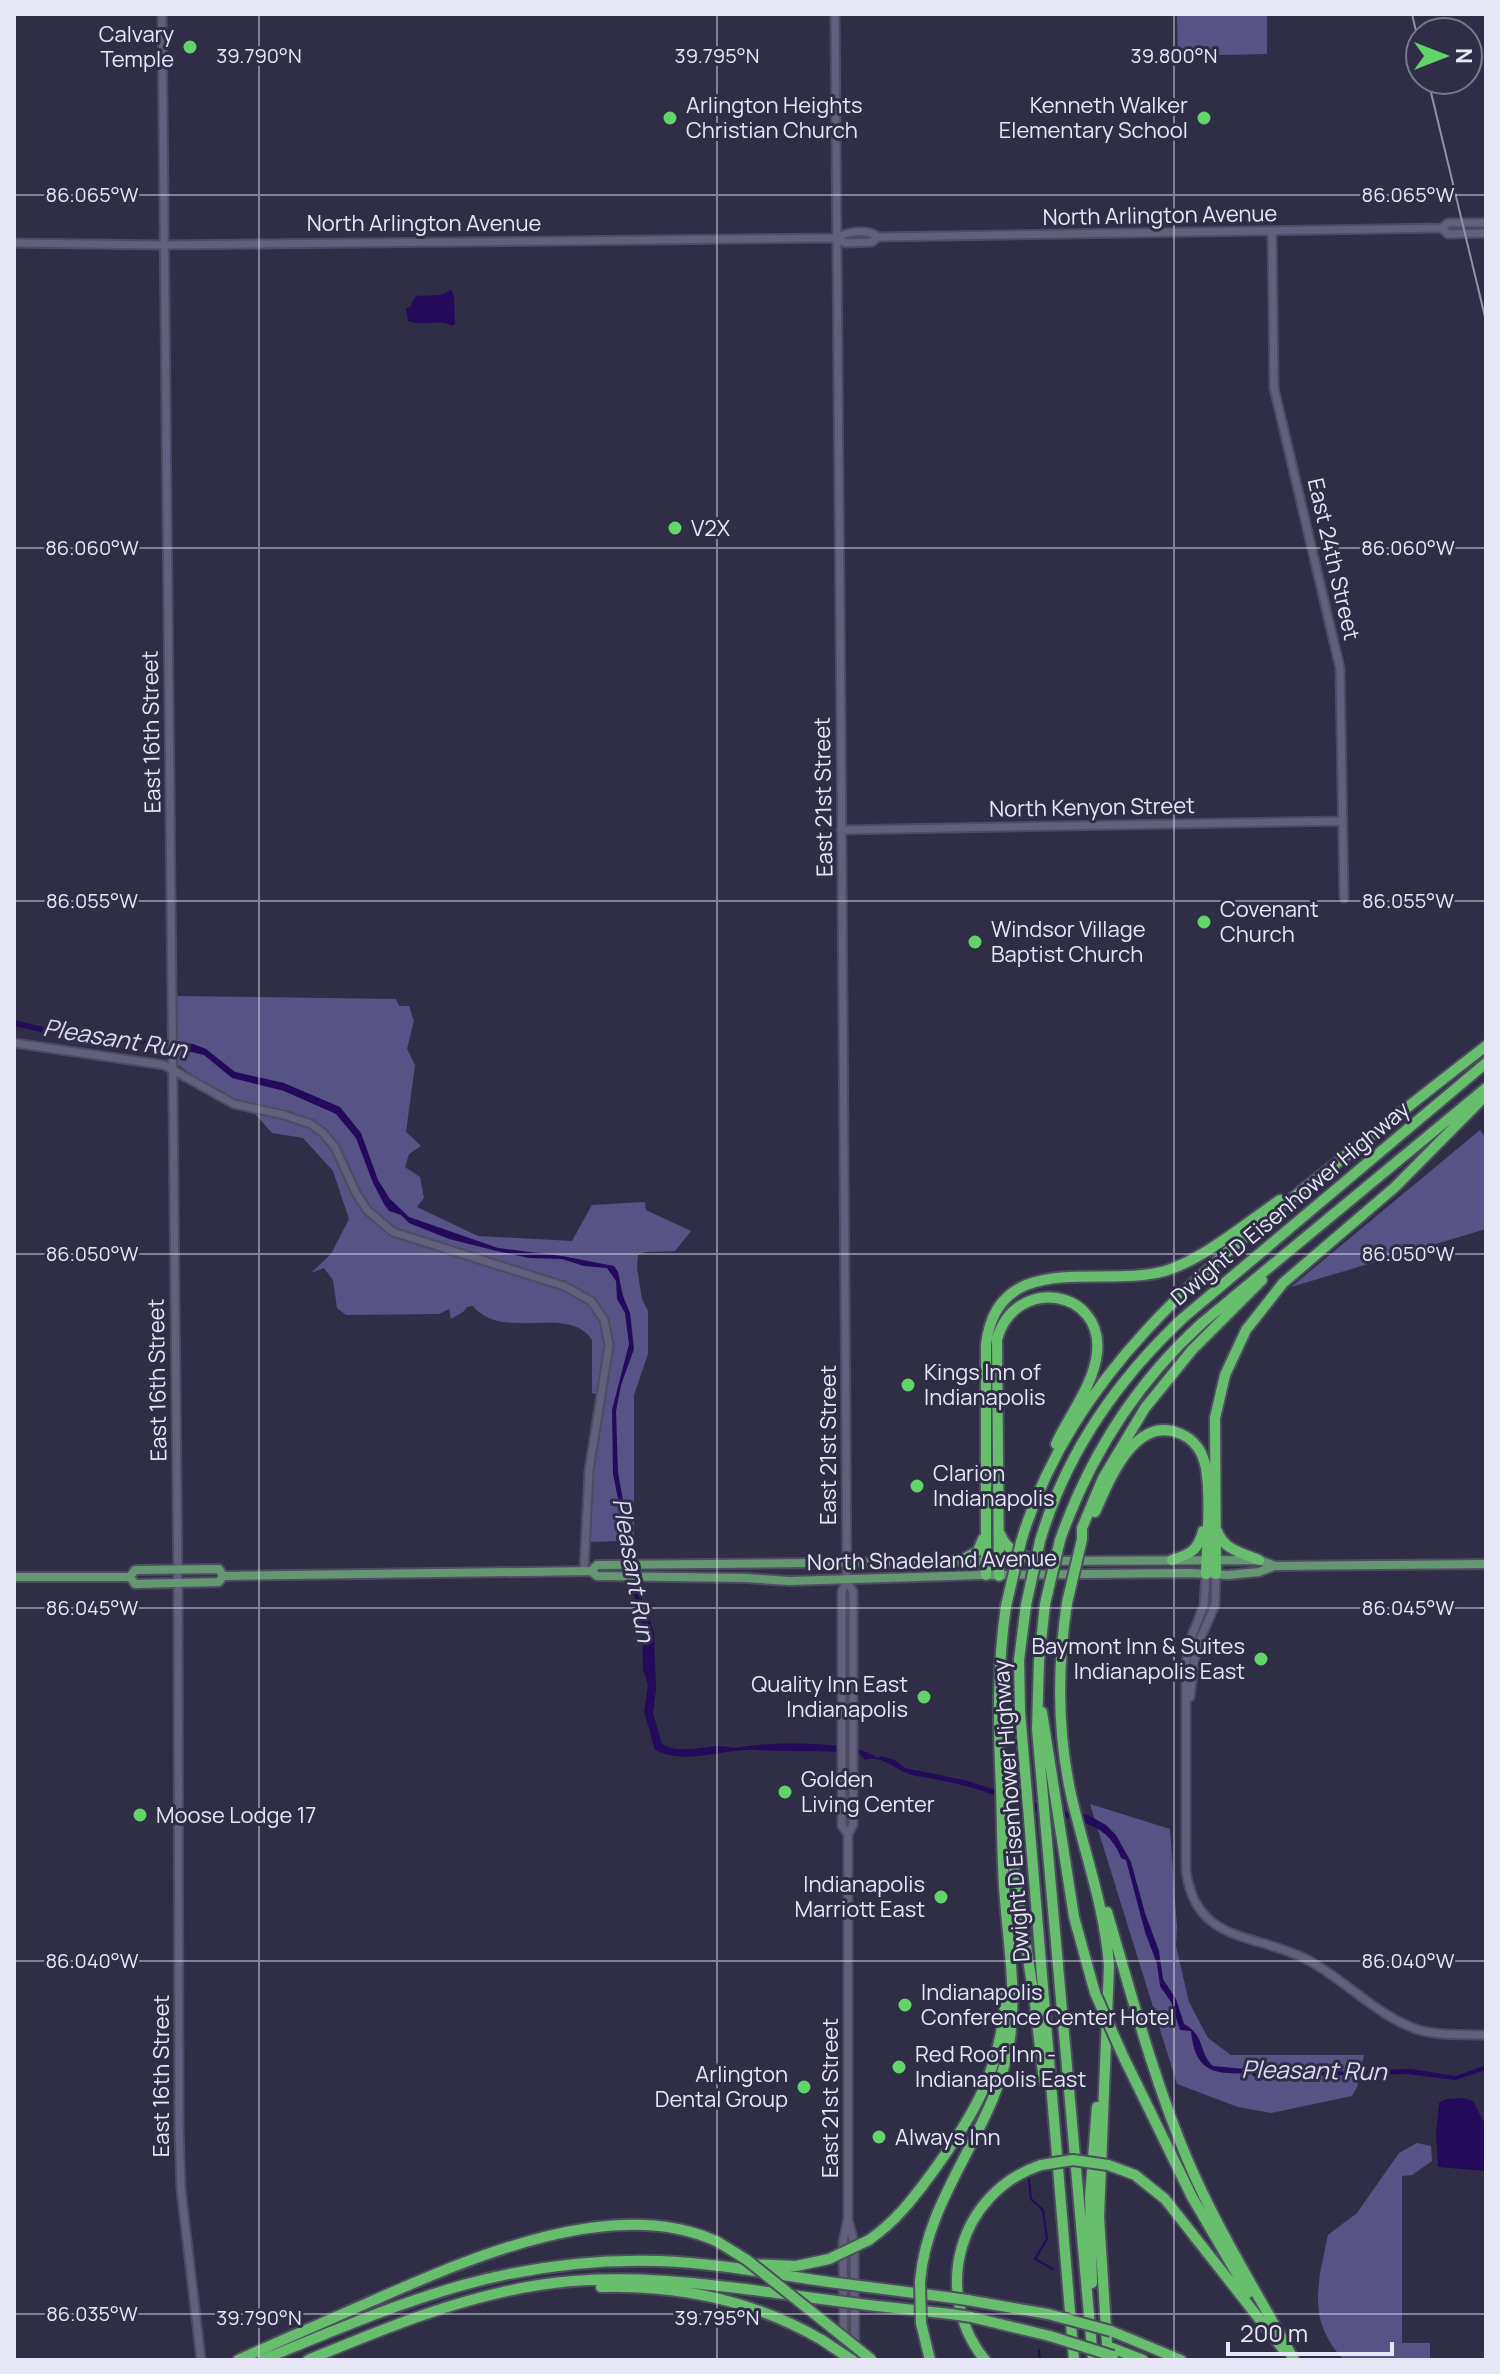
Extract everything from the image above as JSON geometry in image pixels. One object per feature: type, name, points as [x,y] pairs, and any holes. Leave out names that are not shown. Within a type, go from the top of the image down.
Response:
[{"type":"highway","points":[[1043,1484],[1081,1411],[1142,1332],[1179,1295],[1254,1229],[1486,1046]]},
{"type":"highway","name":"Dwight D Eisenhower Highway","points":[[1074,2360],[1028,1822],[1019,1681],[1026,1605],[1040,1541],[1058,1491],[1078,1450],[1112,1396],[1145,1355],[1183,1318],[1486,1063]]},
{"type":"highway","name":"Dwight D Eisenhower Highway","points":[[1093,2360],[1037,1729],[1045,1604],[1060,1540],[1102,1445],[1142,1385],[1193,1331],[1486,1088]]},
{"type":"highway","points":[[1172,1560],[1194,1552],[1210,1520],[1216,1412],[1225,1375],[1246,1330],[1283,1283],[1395,1187],[1486,1094]]},
{"type":"highway","points":[[986,1575],[986,1345],[992,1320],[1006,1299],[1024,1285],[1046,1278],[1143,1275],[1175,1267],[1194,1258],[1320,1176]]},
{"type":"highway","points":[[1082,1539],[1082,1528],[1103,1478],[1145,1408],[1192,1350],[1248,1296],[1281,1258]]},
{"type":"highway","points":[[930,2360],[921,2323],[920,2282],[925,2249],[937,2210],[989,2111],[1004,2070],[1013,2009],[998,1691],[1006,1606],[1021,1542],[1053,1450],[1089,1380],[1098,1350],[1095,1331],[1084,1312],[1065,1300],[1050,1297],[1031,1300],[1014,1309],[1004,1321],[997,1339],[999,1576]]},
{"type":"highway","points":[[1114,2356],[1099,2217],[1110,1974],[1107,1943],[1072,1799],[1062,1741],[1061,1654],[1067,1603],[1082,1539],[1108,1485],[1131,1448],[1144,1436],[1158,1431],[1183,1435],[1200,1451],[1206,1468],[1211,1574]]},
{"type":"highway","points":[[1210,1520],[1223,1544],[1259,1560]]},
{"type":"highway","points":[[960,1561],[978,1551],[985,1529]]},
{"type":"highway","points":[[999,1531],[1008,1549],[1039,1561]]},
{"type":"highway","points":[[1038,1691],[1077,1933],[1095,1993],[1192,2197],[1275,2339]]},
{"type":"highway","points":[[1003,1814],[1056,2147]]},
{"type":"highway","points":[[1083,1841],[1154,2070],[1188,2161],[1224,2237],[1293,2360]]},
{"type":"highway","points":[[262,2360],[411,2300],[487,2277],[530,2268],[587,2262],[720,2261],[787,2266],[829,2259],[869,2240],[910,2203],[962,2132],[977,2106],[992,2072],[1000,2043],[1005,2013],[1008,1950]]},
{"type":"highway","points":[[1089,2317],[1091,2180],[1109,2022]]},
{"type":"highway","points":[[985,2360],[967,2331],[958,2303],[956,2267],[969,2225],[989,2198],[1013,2178],[1041,2165],[1073,2160],[1108,2165],[1135,2175],[1165,2199],[1293,2360]]},
{"type":"highway","points":[[238,2360],[448,2267],[490,2252],[581,2231],[643,2225],[682,2229],[718,2242],[747,2260],[872,2360]]},
{"type":"highway","points":[[683,2262],[946,2297],[1048,2314],[1111,2331],[1181,2360]]},
{"type":"highway","points":[[308,2360],[423,2314],[511,2291],[550,2283],[636,2280],[971,2317],[1050,2333],[1114,2356],[1143,2360]]},
{"type":"highway","points":[[511,2291],[608,2287],[696,2294],[793,2324],[853,2360]]},
{"type":"main road","name":"North Shadeland Avenue","points":[[588,1571],[597,1565],[960,1561],[1259,1560],[1275,1566]]},
{"type":"main road","name":"North Shadeland Avenue","points":[[223,1576],[588,1571],[597,1576],[847,1580],[986,1575],[1211,1574],[1259,1572],[1275,1566],[1486,1564]]},
{"type":"main road","name":"North Shadeland Avenue","points":[[130,1577],[135,1570],[219,1569],[223,1576]]},
{"type":"main road","name":"North Shadeland Avenue","points":[[130,1577],[135,1584],[219,1582],[223,1576]]},
{"type":"main road","name":"North Shadeland Avenue","points":[[14,1577],[130,1577]]},
{"type":"street","name":"East 16th Street","points":[[162,14],[178,1570],[180,2178],[201,2360]]},
{"type":"street","name":"East 21st Street","points":[[835,14],[847,1562],[847,1580],[842,1591],[842,1826],[848,1834]]},
{"type":"street","name":"North Arlington Avenue","points":[[14,243],[163,245],[835,238],[846,243],[872,242],[878,237],[1442,228],[1448,223],[1486,223]]},
{"type":"street","name":"North Arlington Avenue","points":[[1442,228],[1448,234],[1486,233]]},
{"type":"street","name":"East 24th Street","points":[[1272,231],[1274,388],[1339,663],[1344,898]]},
{"type":"street","name":"North Kenyon Street","points":[[841,830],[1343,821]]},
{"type":"street","points":[[14,1043],[150,1062],[172,1068],[234,1104],[292,1117],[319,1129],[335,1147],[363,1204],[375,1219],[393,1232],[572,1289],[598,1308],[606,1324],[609,1345],[589,1471],[588,1571]]},
{"type":"street","points":[[1211,1574],[1215,1605],[1196,1649],[1188,1715],[1186,1870],[1190,1890],[1206,1917],[1235,1936],[1309,1961],[1411,2027],[1435,2033],[1486,2035]]},
{"type":"street","name":"East 21st Street","points":[[845,2360],[843,2242],[848,2218],[848,1834],[853,1825],[853,1592],[847,1580]]},
{"type":"street","name":"East 21st Street","points":[[848,2218],[854,2242],[853,2360]]},
{"type":"shaded area","points":[[1177,14],[1267,14],[1267,54],[1178,56]]},
{"type":"shaded area","points":[[177,996],[396,999],[399,1006],[409,1006],[414,1021],[407,1049],[415,1065],[406,1132],[421,1146],[409,1154],[405,1167],[420,1177],[424,1198],[417,1207],[478,1236],[572,1241],[592,1205],[645,1202],[646,1210],[691,1231],[675,1251],[638,1255],[642,1299],[648,1311],[648,1354],[634,1395],[634,1550],[618,1541],[591,1542],[590,1538],[593,1472],[607,1383],[597,1394],[592,1393],[592,1340],[582,1330],[568,1325],[500,1321],[485,1316],[473,1306],[451,1319],[449,1309],[439,1314],[346,1315],[337,1308],[333,1280],[324,1268],[311,1273],[331,1254],[349,1219],[333,1171],[303,1138],[272,1133],[247,1105],[208,1086],[178,1065]]},
{"type":"shaded area","points":[[1480,1130],[1486,1139],[1486,1229],[1291,1287]]},
{"type":"shaded area","points":[[1090,1804],[1170,1829],[1176,1946],[1189,2002],[1208,2038],[1231,2055],[1364,2055],[1352,2096],[1271,2113],[1238,2107],[1177,2084]]},
{"type":"shaded area","points":[[1417,2143],[1431,2146],[1432,2161],[1412,2175],[1402,2176],[1402,2343],[1430,2343],[1430,2360],[1344,2360],[1332,2345],[1320,2316],[1319,2285],[1328,2235],[1357,2213],[1399,2153]]},
{"type":"water","points":[[451,290],[455,324],[408,321],[406,308],[410,307],[416,296],[441,295]]},
{"type":"water","name":"Pleasant Run","points":[[14,1020],[52,1029],[193,1044],[206,1049],[235,1072],[284,1083],[340,1107],[361,1133],[378,1180],[390,1199],[409,1217],[498,1248],[614,1266],[630,1313],[634,1349],[621,1385],[616,1411],[618,1472],[627,1523],[632,1584],[643,1599],[654,1633],[656,1690],[653,1713],[662,1744],[682,1749],[792,1744],[851,1748],[877,1758],[881,1756],[895,1760],[905,1768],[964,1780],[1065,1812],[1088,1815],[1106,1825],[1116,1835],[1131,1862],[1159,1951],[1163,1979],[1176,1999],[1184,2024],[1196,2034],[1213,2066],[1288,2073],[1411,2069],[1456,2076],[1486,2065],[1486,2070],[1455,2080],[1408,2074],[1255,2077],[1250,2073],[1226,2073],[1208,2068],[1197,2055],[1191,2031],[1180,2030],[1171,2002],[1160,1986],[1157,1964],[1126,1860],[1098,1829],[1079,1821],[1031,1810],[970,1787],[909,1774],[878,1760],[865,1760],[860,1754],[744,1750],[692,1757],[667,1755],[655,1750],[644,1712],[648,1684],[643,1670],[638,1603],[628,1584],[623,1523],[613,1474],[612,1410],[629,1344],[625,1313],[617,1299],[616,1281],[607,1268],[497,1251],[449,1239],[409,1223],[401,1215],[389,1211],[384,1204],[356,1138],[336,1114],[284,1091],[232,1078],[204,1055],[165,1046],[45,1033],[14,1026]]},
{"type":"water","points":[[1446,2099],[1473,2101],[1486,2126],[1486,2171],[1438,2167],[1436,2133],[1439,2103]]},
{"type":"waterway","points":[[1029,2179],[1031,2199],[1043,2210],[1047,2239],[1035,2259],[1053,2269]]},
{"type":"waterway","points":[[1039,2350],[1040,2360]]},
{"type":"railway","points":[[1432,96],[1486,321]]},
{"type":"place","name":"Calvary Temple","points":[[190,47]]},
{"type":"place","name":"Arlington Heights Christian Church","points":[[670,118]]},
{"type":"place","name":"Kenneth Walker Elementary School","points":[[1204,118]]},
{"type":"place","name":"V2X","points":[[675,528]]},
{"type":"place","name":"Covenant Church","points":[[1204,922]]},
{"type":"place","name":"Windsor Village Baptist Church","points":[[975,942]]},
{"type":"place","name":"Kings Inn of Indianapolis","points":[[908,1385]]},
{"type":"place","name":"Clarion Indianapolis","points":[[917,1486]]},
{"type":"place","name":"Baymont Inn & Suites Indianapolis East","points":[[1261,1659]]},
{"type":"place","name":"Quality Inn East Indianapolis","points":[[924,1697]]},
{"type":"place","name":"Golden Living Center","points":[[785,1792]]},
{"type":"place","name":"Moose Lodge 17","points":[[140,1815]]},
{"type":"place","name":"Indianapolis Marriott East","points":[[941,1897]]},
{"type":"place","name":"Indianapolis Conference Center Hotel","points":[[905,2005]]},
{"type":"place","name":"Red Roof Inn - Indianapolis East","points":[[899,2067]]},
{"type":"place","name":"Arlington Dental Group","points":[[804,2087]]},
{"type":"place","name":"Always Inn","points":[[879,2137]]}]
